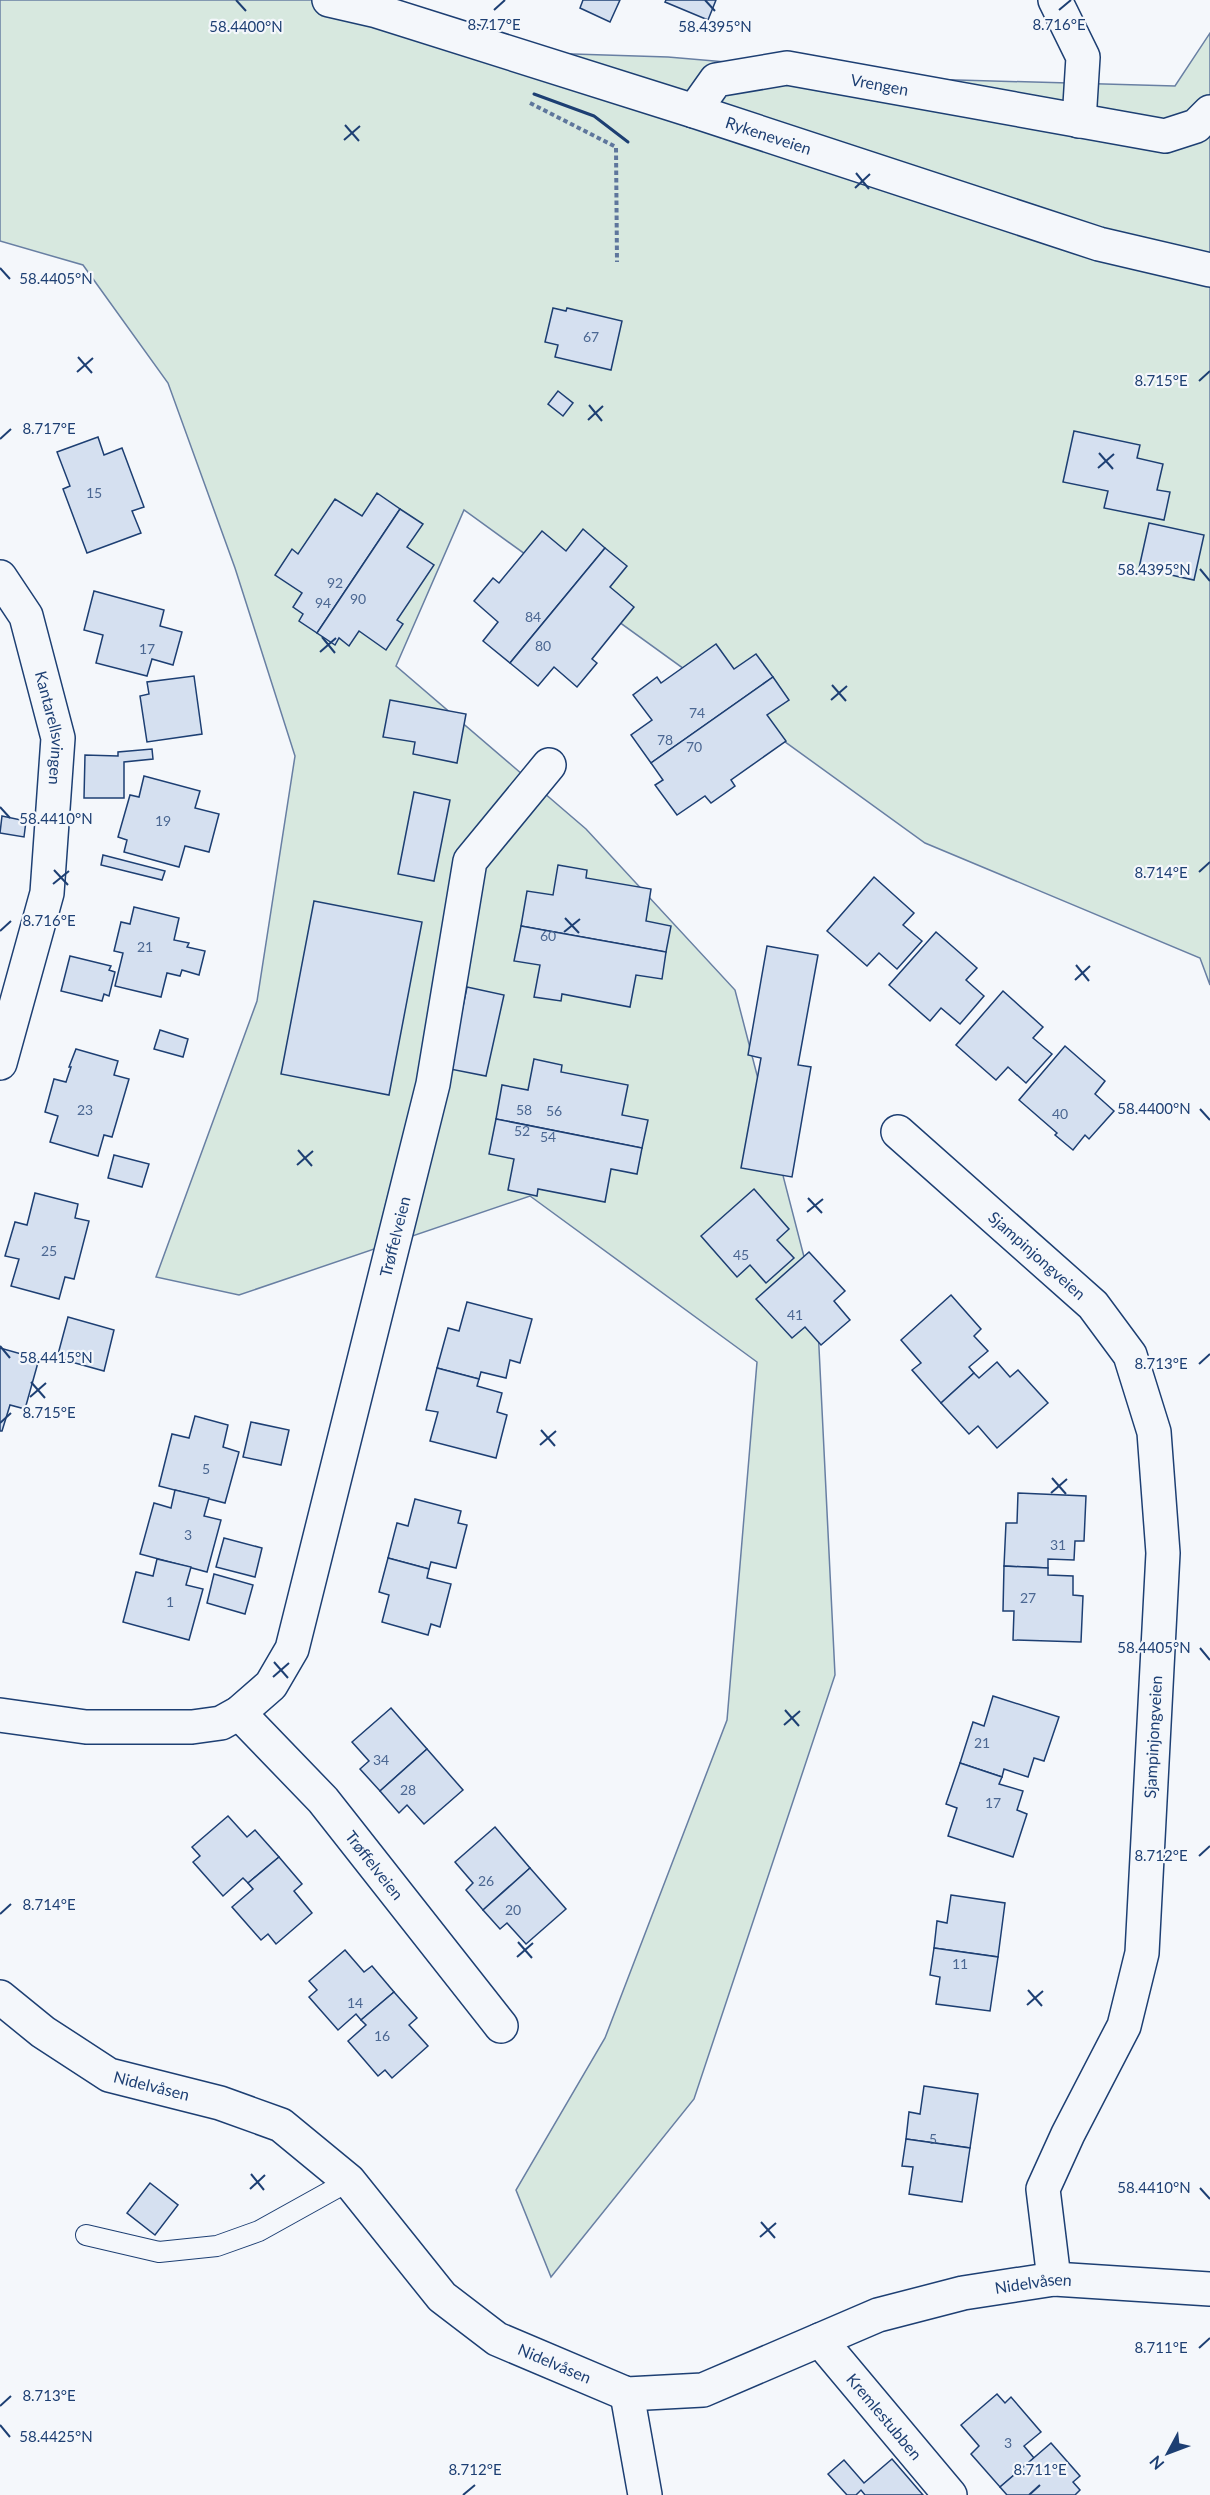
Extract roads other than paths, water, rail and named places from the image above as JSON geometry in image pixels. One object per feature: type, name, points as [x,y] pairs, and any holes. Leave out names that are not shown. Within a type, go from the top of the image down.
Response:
[{"type":"street","name":"Rykeneveien","points":[[329,0],[378,5],[1099,244],[1210,270]]},
{"type":"street","points":[[1055,0],[1083,57],[1079,121]]},
{"type":"street","name":"Vrengen","points":[[694,111],[716,80],[787,68],[1165,136],[1196,126],[1210,112]]},
{"type":"street","name":"Kantarellsvingen","points":[[0,578],[26,616],[58,738],[47,893],[0,1063]]},
{"type":"street","name":"Trøffelveien","points":[[0,1715],[86,1727],[192,1727],[221,1723],[240,1713],[271,1685],[292,1649],[433,1084],[470,861],[549,765]]},
{"type":"street","name":"Sjampinjongveien","points":[[898,1132],[1093,1305],[1130,1355],[1154,1432],[1163,1553],[1142,1953],[1124,2026],[1068,2134],[1043,2189],[1054,2279]]},
{"type":"street","name":"Trøffelveien","points":[[240,1713],[323,1800],[501,2026]]},
{"type":"street","name":"Nidelvåsen","points":[[0,1997],[43,2032],[109,2074],[220,2103],[281,2125],[349,2181],[442,2297],[497,2339],[627,2394],[703,2390],[878,2315],[963,2293],[1054,2279],[1210,2289]]},
{"type":"street","name":"Kremlestubben","points":[[820,2340],[950,2495]]},
{"type":"street","points":[[627,2394],[645,2495]]},
{"type":"lane","points":[[86,2235],[159,2252],[218,2246],[259,2231],[349,2181]]}]
